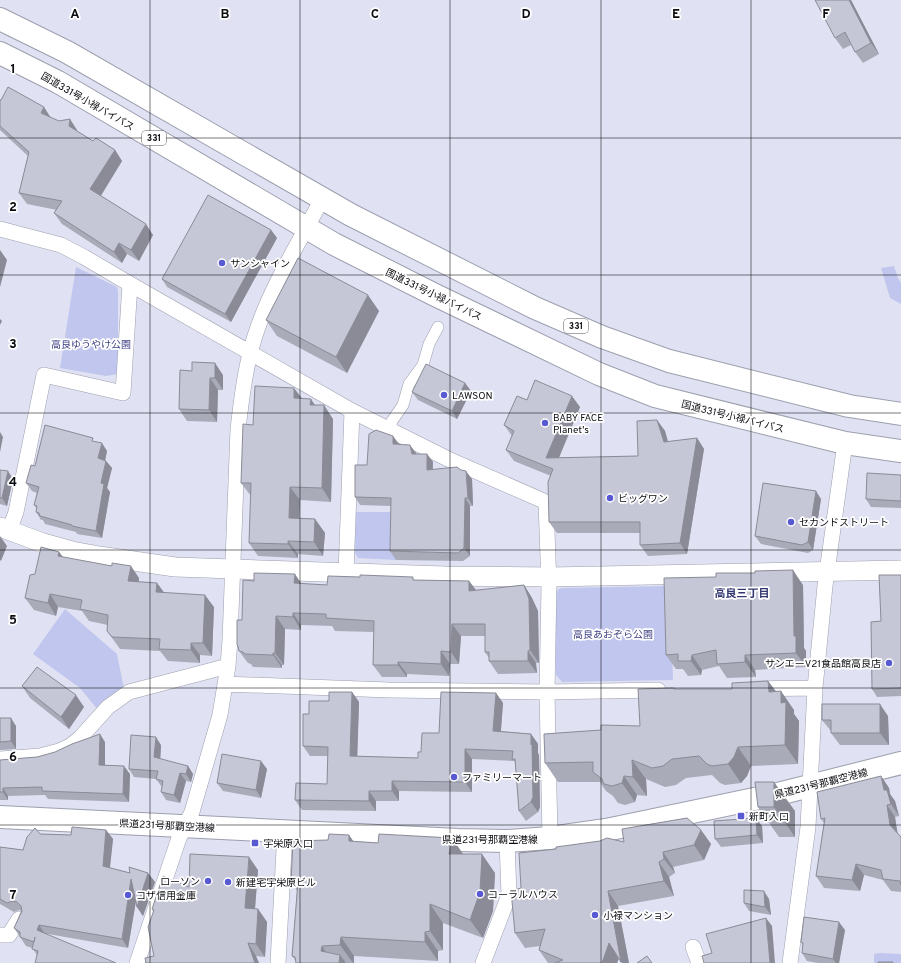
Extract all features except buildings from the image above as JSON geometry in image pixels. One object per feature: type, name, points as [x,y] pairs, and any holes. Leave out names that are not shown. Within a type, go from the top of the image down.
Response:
[{"type":"main road","name":"331","points":[[0,19],[67,52],[350,215],[527,305],[602,337],[669,361],[849,406],[901,414]]},
{"type":"main road","name":"国道331号小禄バイパス","points":[[0,53],[58,82],[334,244],[433,294],[613,380],[655,396],[846,443],[901,451]]},
{"type":"main road","name":"県道231号那覇空港線","points":[[0,818],[458,840],[550,838],[606,830],[900,766]]},
{"type":"street","points":[[137,963],[179,838],[192,812],[220,715],[226,684],[233,570],[238,429],[241,397],[250,352],[268,300],[322,199]]},
{"type":"street","points":[[0,229],[61,245],[352,411],[448,459],[546,502],[549,576],[548,692],[550,838]]},
{"type":"street","points":[[130,284],[123,393],[44,375],[16,512],[5,529],[43,543],[99,556],[175,567],[233,570],[445,576],[549,576],[901,570]]},
{"type":"street","points":[[389,429],[392,421],[403,405],[409,384],[423,365],[429,344],[438,327]]},
{"type":"street","points":[[346,573],[352,411]]},
{"type":"street","points":[[790,963],[808,827],[815,688],[827,571],[846,443]]},
{"type":"street","points":[[0,759],[40,756],[59,751],[70,746],[80,738],[108,706],[129,692],[228,666]]},
{"type":"street","points":[[226,684],[389,690],[548,692],[673,690]]},
{"type":"street","points":[[744,689],[815,688]]},
{"type":"street","points":[[278,963],[285,831]]},
{"type":"street","points":[[484,963],[508,895],[507,840]]},
{"type":"street","points":[[0,935],[9,935],[19,919]]},
{"type":"street","points":[[693,947],[699,963]]},
{"type":"green space","points":[[894,266],[901,283],[901,304],[890,298],[881,268]]},
{"type":"green space","name":"高良ゆうやけ公園","points":[[76,267],[117,287],[118,374],[106,376],[60,368]]},
{"type":"green space","points":[[356,512],[396,512],[396,560],[358,558],[355,553]]},
{"type":"green space","name":"高良あおぞら公園","points":[[670,586],[673,680],[562,682],[556,675],[554,592],[561,588]]},
{"type":"green space","points":[[65,609],[117,654],[124,689],[98,710],[80,688],[33,654]]},
{"type":"green space","points":[[874,954],[901,954],[901,963],[874,963]]},
{"type":"place","name":"サンシャイン","points":[[222,263]]},
{"type":"place","name":"LAWSON","points":[[444,395]]},
{"type":"place","name":"BABY FACE Planet's","points":[[545,423]]},
{"type":"place","name":"ビッグワン","points":[[610,498]]},
{"type":"place","name":"セカンドストリート","points":[[791,522]]},
{"type":"place","name":"サンエーV21食品館高良店","points":[[889,663]]},
{"type":"place","name":"ファミリーマート","points":[[454,777]]},
{"type":"place","name":"新町入口","points":[[741,816]]},
{"type":"place","name":"宇栄原入口","points":[[255,843]]},
{"type":"place","name":"ローソン","points":[[208,881]]},
{"type":"place","name":"新建宅宇栄原ビル","points":[[228,882]]},
{"type":"place","name":"コーラルハウス","points":[[480,894]]},
{"type":"place","name":"コザ信用金庫","points":[[128,895]]},
{"type":"place","name":"小禄マンション","points":[[595,915]]},
{"type":"district","name":"高良三丁目","points":[[742,593]]}]
